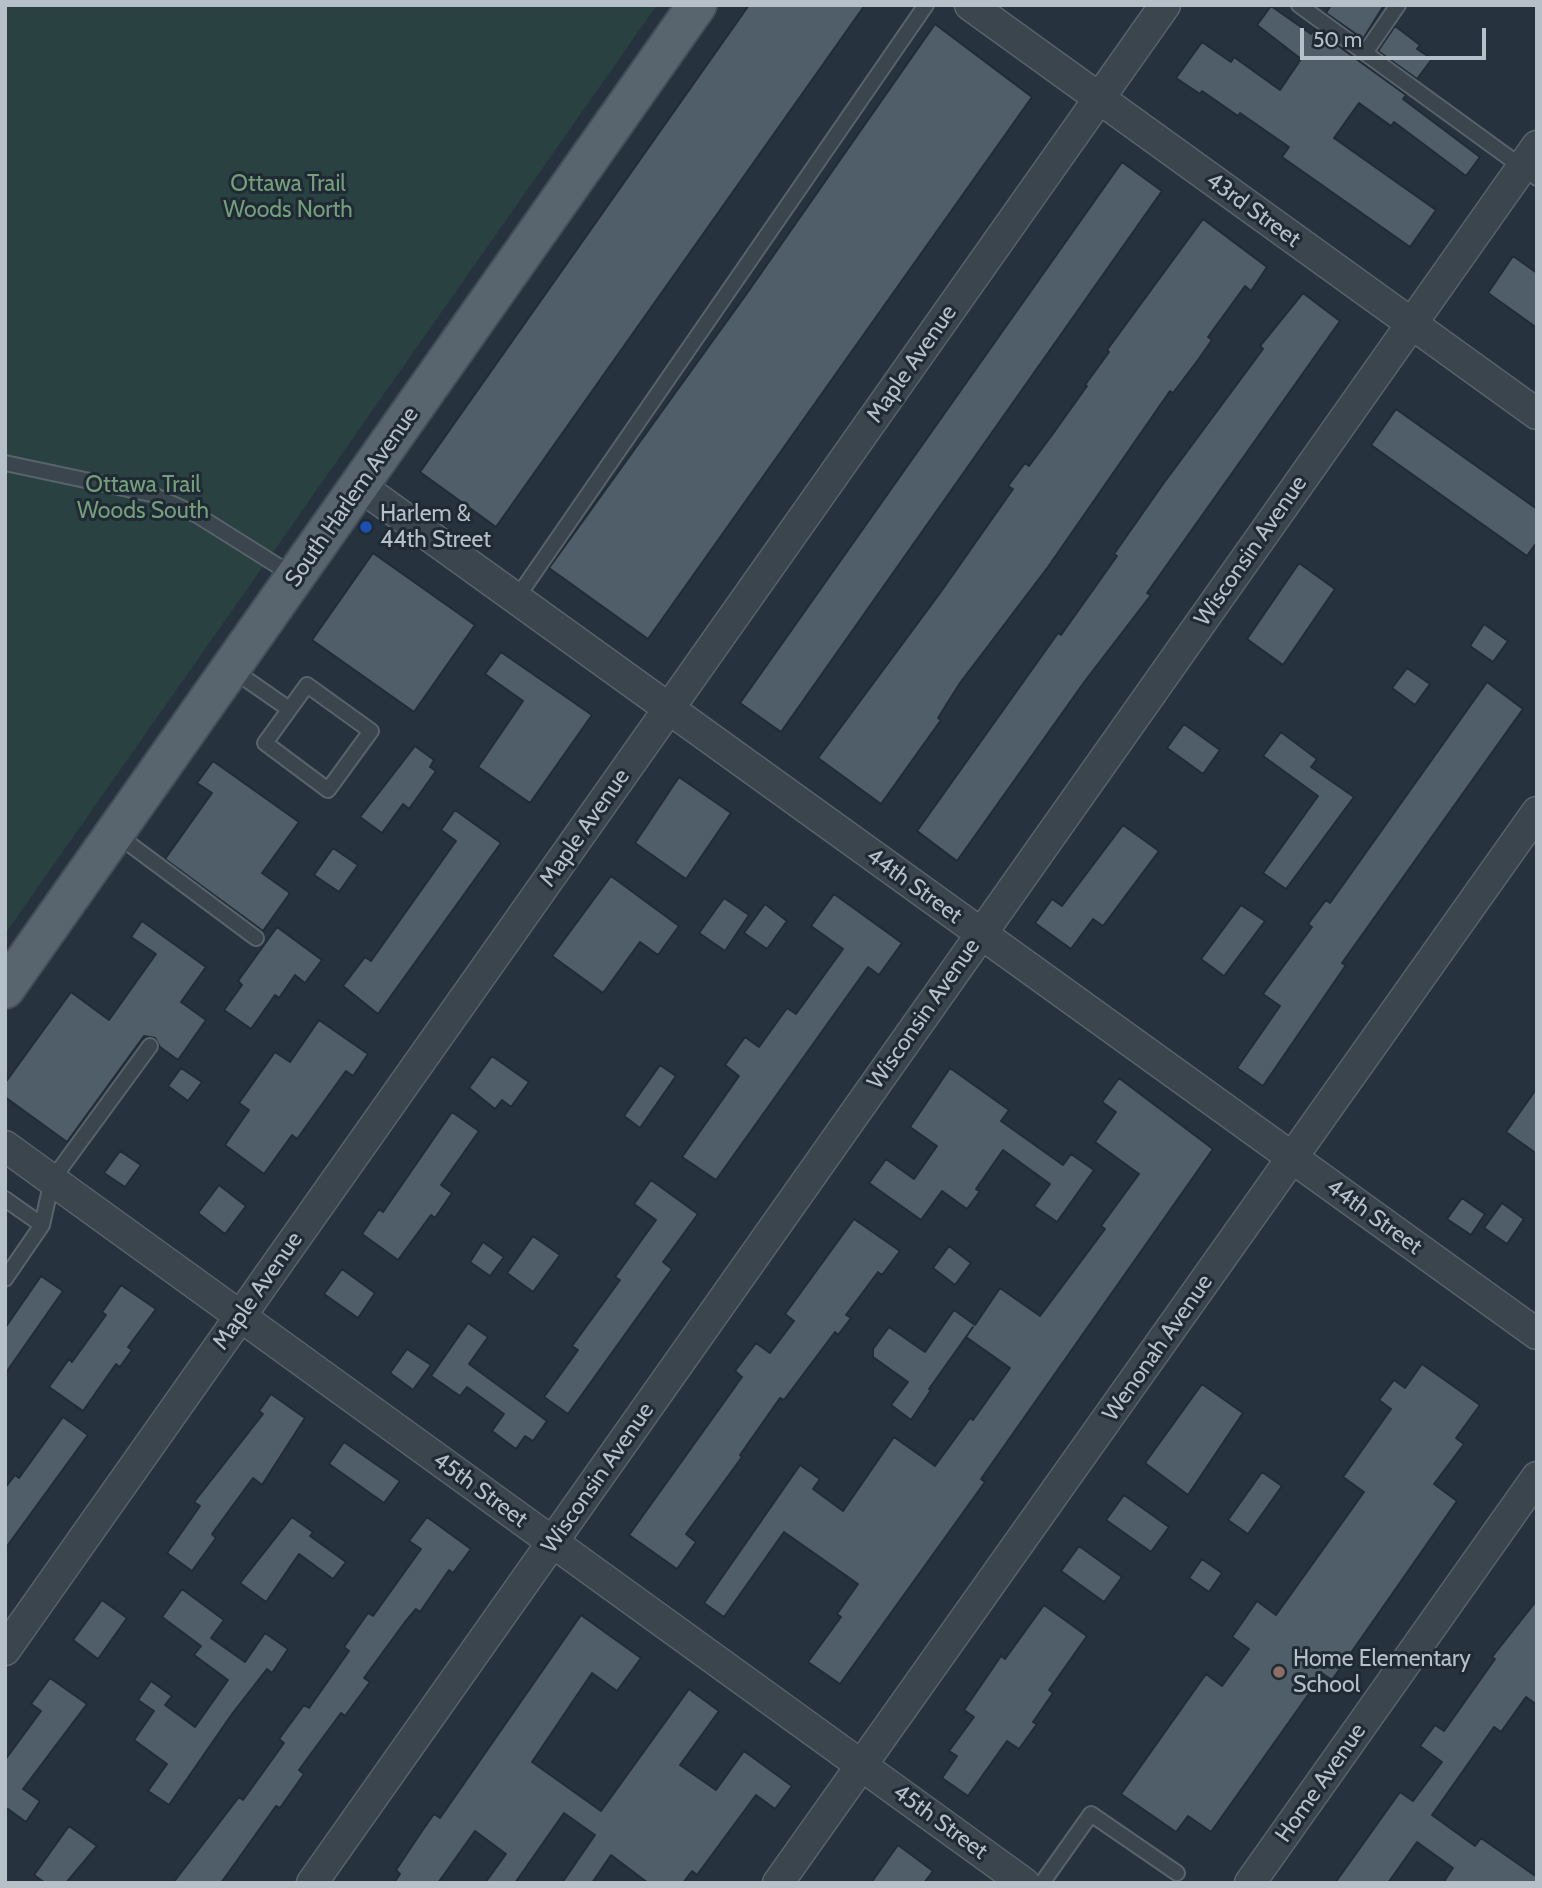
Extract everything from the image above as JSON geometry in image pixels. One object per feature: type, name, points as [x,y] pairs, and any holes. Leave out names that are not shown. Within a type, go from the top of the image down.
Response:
[{"type":"main road","name":"South Harlem Avenue","points":[[5,989],[697,5]]},
{"type":"street","name":"43rd Street","points":[[970,5],[1537,414]]},
{"type":"street","name":"Maple Avenue","points":[[5,1650],[1165,5]]},
{"type":"street","name":"Wisconsin Avenue","points":[[312,1883],[1411,324],[1532,163]]},
{"type":"street","name":"44th Street","points":[[360,486],[1537,1334]]},
{"type":"street","name":"Wenonah Avenue","points":[[778,1883],[1537,812]]},
{"type":"street","name":"45th Street","points":[[5,1146],[1024,1883]]},
{"type":"street","name":"Home Avenue","points":[[1250,1883],[1537,1477]]},
{"type":"lane","points":[[516,599],[926,5]]},
{"type":"lane","points":[[1299,5],[1364,53],[1532,163]]},
{"type":"lane","points":[[1364,53],[1398,5]]},
{"type":"lane","points":[[5,463],[152,494],[197,515],[296,577]]},
{"type":"lane","points":[[231,668],[289,709]]},
{"type":"lane","points":[[307,685],[371,731],[328,790],[265,743],[289,709],[307,685]]},
{"type":"lane","points":[[115,833],[256,938]]},
{"type":"lane","points":[[5,1279],[42,1225],[52,1180],[150,1046]]},
{"type":"lane","points":[[5,1199],[42,1225]]},
{"type":"lane","points":[[1042,1883],[1091,1814],[1177,1873]]},
{"type":"green space","name":"Ottawa Trail Woods North","points":[[5,5],[657,5],[5,934]]},
{"type":"building","points":[[749,5],[865,5],[496,527],[420,472]]},
{"type":"building","points":[[1331,5],[1384,5],[1363,39],[1326,13]]},
{"type":"building","points":[[1271,6],[1311,34],[1315,29],[1406,95],[1403,99],[1480,157],[1466,176],[1394,122],[1391,126],[1359,103],[1334,138],[1436,210],[1410,247],[1282,157],[1289,147],[1240,113],[1238,116],[1202,91],[1200,94],[1176,78],[1202,42],[1231,62],[1234,57],[1280,90],[1301,59],[1257,25]]},
{"type":"building","points":[[935,24],[1032,97],[648,639],[549,568],[745,296]]},
{"type":"building","points":[[1395,26],[1420,45],[1417,49],[1432,59],[1417,79],[1378,51]]},
{"type":"building","points":[[1122,162],[1162,191],[781,732],[740,703]]},
{"type":"building","points":[[1203,219],[1267,267],[1251,291],[1245,286],[1208,337],[1212,340],[1198,360],[1173,393],[1170,391],[1048,567],[960,683],[938,718],[941,720],[881,804],[818,758],[1013,489],[1008,486],[1025,463],[1029,466],[1052,435],[1109,352],[1107,350]]},
{"type":"building","points":[[1513,256],[1537,273],[1537,328],[1488,293]]},
{"type":"building","points":[[1303,293],[1340,321],[1147,593],[1151,595],[1085,681],[957,861],[917,831],[1058,633],[1061,635],[1117,556],[1114,554],[1163,484],[1263,349],[1260,346]]},
{"type":"building","points":[[1396,409],[1537,509],[1537,542],[1527,556],[1371,445]]},
{"type":"building","points":[[373,553],[475,625],[414,712],[312,640]]},
{"type":"building","points":[[1299,563],[1335,589],[1283,665],[1247,639]]},
{"type":"building","points":[[1484,624],[1508,641],[1493,662],[1470,646]]},
{"type":"building","points":[[501,652],[592,715],[530,803],[478,767],[523,701],[485,674]]},
{"type":"building","points":[[1407,668],[1430,684],[1415,705],[1392,688]]},
{"type":"building","points":[[1487,682],[1523,709],[1342,963],[1346,965],[1263,1086],[1237,1068],[1280,1006],[1263,994],[1312,927],[1308,924],[1326,900],[1330,903]]},
{"type":"building","points":[[1184,724],[1220,750],[1203,774],[1167,748]]},
{"type":"building","points":[[1281,732],[1317,759],[1311,767],[1354,797],[1286,889],[1263,873],[1318,796],[1263,756]]},
{"type":"building","points":[[415,746],[434,760],[430,767],[436,771],[409,809],[403,804],[382,833],[360,817]]},
{"type":"building","points":[[213,761],[299,822],[262,873],[290,893],[263,931],[165,859],[212,793],[197,783]]},
{"type":"building","points":[[679,777],[731,813],[686,879],[635,843]]},
{"type":"building","points":[[455,810],[501,843],[378,1014],[343,986],[365,957],[371,961],[456,841],[441,830]]},
{"type":"building","points":[[1123,825],[1159,851],[1103,926],[1093,919],[1071,949],[1035,923],[1052,899],[1062,906]]},
{"type":"building","points":[[333,848],[358,865],[339,892],[314,875]]},
{"type":"building","points":[[611,876],[679,926],[658,955],[640,942],[603,993],[552,956]]},
{"type":"building","points":[[834,894],[902,943],[879,975],[868,967],[716,1180],[682,1157],[739,1076],[725,1065],[745,1037],[759,1047],[787,1008],[796,1014],[843,949],[811,926]]},
{"type":"building","points":[[724,898],[749,915],[725,951],[699,933]]},
{"type":"building","points":[[765,904],[787,921],[767,949],[744,933]]},
{"type":"building","points":[[1241,905],[1265,921],[1224,976],[1201,959]]},
{"type":"building","points":[[142,921],[206,967],[181,1002],[206,1020],[178,1060],[160,1047],[155,1038],[144,1036],[67,1142],[5,1097],[5,1083],[71,992],[109,1020],[156,954],[131,937]]},
{"type":"building","points":[[277,927],[322,960],[305,983],[295,975],[279,998],[275,995],[251,1029],[224,1010],[242,985],[238,981]]},
{"type":"building","points":[[319,1020],[368,1054],[353,1076],[346,1071],[297,1139],[292,1135],[264,1174],[225,1145],[249,1110],[239,1103],[275,1052],[290,1062]]},
{"type":"building","points":[[492,1056],[529,1082],[511,1107],[502,1100],[495,1109],[469,1088]]},
{"type":"building","points":[[660,1065],[676,1076],[640,1128],[624,1116]]},
{"type":"building","points":[[181,1068],[202,1082],[188,1101],[168,1086]]},
{"type":"building","points":[[950,1068],[1009,1110],[1001,1121],[1063,1165],[1071,1154],[1094,1170],[1057,1222],[1034,1206],[1050,1184],[1003,1150],[976,1189],[980,1191],[967,1209],[942,1191],[921,1220],[869,1183],[886,1159],[914,1179],[937,1146],[910,1127]]},
{"type":"building","points":[[1119,1078],[1213,1149],[981,1479],[985,1482],[840,1684],[808,1662],[841,1617],[837,1614],[858,1584],[784,1532],[724,1617],[704,1603],[800,1465],[820,1479],[813,1489],[843,1511],[894,1437],[935,1466],[970,1418],[973,1420],[1010,1368],[966,1337],[973,1327],[929,1389],[931,1390],[911,1420],[891,1405],[908,1382],[873,1357],[873,1349],[889,1327],[925,1352],[954,1310],[975,1325],[1000,1288],[1040,1316],[1105,1229],[1101,1226],[1139,1174],[1095,1142],[1116,1112],[1102,1102]]},
{"type":"building","points":[[1537,1088],[1537,1154],[1506,1132]]},
{"type":"building","points":[[452,1112],[479,1131],[441,1185],[452,1193],[435,1218],[431,1215],[398,1260],[362,1234],[379,1209],[383,1212]]},
{"type":"building","points":[[120,1151],[141,1165],[125,1187],[104,1173]]},
{"type":"building","points":[[651,1180],[698,1214],[663,1262],[672,1269],[568,1414],[544,1397],[578,1350],[572,1346],[620,1280],[615,1277],[656,1220],[634,1204]]},
{"type":"building","points":[[219,1185],[246,1206],[225,1234],[198,1213]]},
{"type":"building","points":[[1462,1198],[1485,1214],[1471,1235],[1447,1219]]},
{"type":"building","points":[[1502,1203],[1524,1219],[1507,1244],[1484,1228]]},
{"type":"building","points":[[854,1219],[900,1251],[882,1275],[878,1272],[846,1315],[851,1318],[838,1335],[835,1332],[784,1400],[780,1398],[740,1455],[742,1457],[686,1534],[696,1542],[677,1569],[629,1535],[742,1377],[735,1371],[756,1343],[770,1353],[794,1321],[785,1314]]},
{"type":"building","points":[[533,1236],[560,1255],[533,1292],[507,1273]]},
{"type":"building","points":[[483,1242],[504,1257],[490,1276],[470,1262]]},
{"type":"building","points":[[949,1246],[971,1263],[955,1285],[933,1268]]},
{"type":"building","points":[[342,1269],[375,1293],[358,1318],[324,1294]]},
{"type":"building","points":[[41,1276],[63,1291],[5,1374],[5,1328]]},
{"type":"building","points":[[121,1285],[156,1309],[128,1347],[132,1350],[120,1367],[116,1364],[83,1411],[49,1387],[69,1359],[72,1362],[106,1315],[102,1312]]},
{"type":"building","points":[[468,1323],[488,1337],[469,1364],[547,1421],[533,1441],[525,1436],[516,1449],[492,1431],[504,1414],[467,1387],[460,1396],[431,1376]]},
{"type":"building","points":[[407,1349],[431,1365],[413,1390],[390,1373]]},
{"type":"building","points":[[1422,1364],[1480,1405],[1456,1438],[1464,1444],[1434,1484],[1457,1501],[1332,1680],[1323,1674],[1211,1832],[1188,1816],[1176,1832],[1121,1794],[1206,1674],[1222,1686],[1249,1649],[1232,1637],[1257,1601],[1276,1615],[1364,1492],[1343,1477],[1391,1409],[1379,1400],[1394,1380],[1405,1388]]},
{"type":"building","points":[[1202,1384],[1243,1413],[1188,1495],[1145,1463]]},
{"type":"building","points":[[271,1394],[305,1418],[262,1485],[253,1478],[212,1534],[216,1538],[192,1571],[167,1553],[200,1506],[194,1502],[263,1414],[259,1411]]},
{"type":"building","points":[[63,1417],[88,1435],[5,1549],[5,1488],[15,1475],[19,1478]]},
{"type":"building","points":[[344,1442],[400,1481],[384,1503],[329,1464]]},
{"type":"building","points":[[1262,1472],[1282,1486],[1248,1534],[1228,1520]]},
{"type":"building","points":[[1124,1495],[1169,1527],[1151,1552],[1106,1520]]},
{"type":"building","points":[[292,1517],[313,1532],[310,1536],[346,1562],[333,1579],[299,1554],[266,1602],[240,1583]]},
{"type":"building","points":[[427,1517],[471,1549],[453,1573],[449,1570],[420,1612],[416,1609],[405,1622],[364,1678],[370,1682],[345,1716],[341,1713],[299,1770],[304,1774],[280,1808],[276,1806],[221,1883],[173,1883],[239,1797],[243,1800],[284,1743],[279,1739],[304,1705],[309,1708],[349,1651],[344,1647],[368,1613],[373,1616],[421,1549],[409,1541]]},
{"type":"building","points":[[1079,1546],[1122,1577],[1104,1602],[1061,1571]]},
{"type":"building","points":[[1202,1559],[1222,1573],[1209,1592],[1189,1578]]},
{"type":"building","points":[[182,1589],[224,1620],[211,1638],[245,1662],[265,1633],[288,1649],[272,1673],[267,1669],[232,1714],[169,1805],[148,1791],[167,1764],[134,1740],[154,1711],[138,1700],[151,1681],[172,1696],[165,1705],[195,1727],[228,1680],[194,1655],[201,1646],[162,1617]]},
{"type":"building","points":[[102,1600],[127,1618],[98,1659],[73,1640]]},
{"type":"building","points":[[1537,1600],[1537,1705],[1526,1697],[1501,1732],[1494,1727],[1432,1815],[1475,1846],[1481,1838],[1537,1877],[1537,1883],[1443,1883],[1453,1868],[1417,1842],[1388,1883],[1335,1883],[1400,1792],[1413,1801],[1442,1762],[1420,1746],[1435,1725],[1444,1731],[1495,1659],[1492,1657]]},
{"type":"building","points":[[1044,1605],[1087,1636],[1049,1690],[1053,1693],[1033,1722],[1037,1724],[1019,1749],[1007,1741],[968,1796],[942,1778],[957,1756],[949,1751],[974,1717],[964,1710],[1001,1656],[1005,1659]]},
{"type":"building","points":[[581,1615],[641,1658],[617,1691],[592,1673],[532,1762],[601,1811],[689,1689],[719,1711],[680,1765],[716,1790],[744,1751],[792,1786],[775,1809],[756,1795],[697,1875],[692,1871],[683,1883],[648,1883],[611,1855],[592,1883],[562,1883],[595,1835],[564,1813],[515,1883],[485,1883],[506,1854],[475,1831],[438,1883],[394,1883],[400,1874],[396,1870],[422,1831],[434,1814],[440,1818]]},
{"type":"building","points":[[50,1678],[87,1704],[23,1789],[40,1801],[26,1822],[8,1809],[5,1813],[5,1760],[41,1711],[31,1704]]},
{"type":"building","points":[[69,1826],[97,1846],[66,1883],[45,1883],[34,1875]]},
{"type":"building","points":[[898,1845],[933,1871],[924,1883],[871,1883]]},
{"type":"place","name":"Harlem & 44th Street","points":[[366,527]]},
{"type":"place","name":"Home Elementary School","points":[[1279,1672]]},
{"type":"park label","name":"Ottawa Trail Woods South","points":[[143,498]]}]
